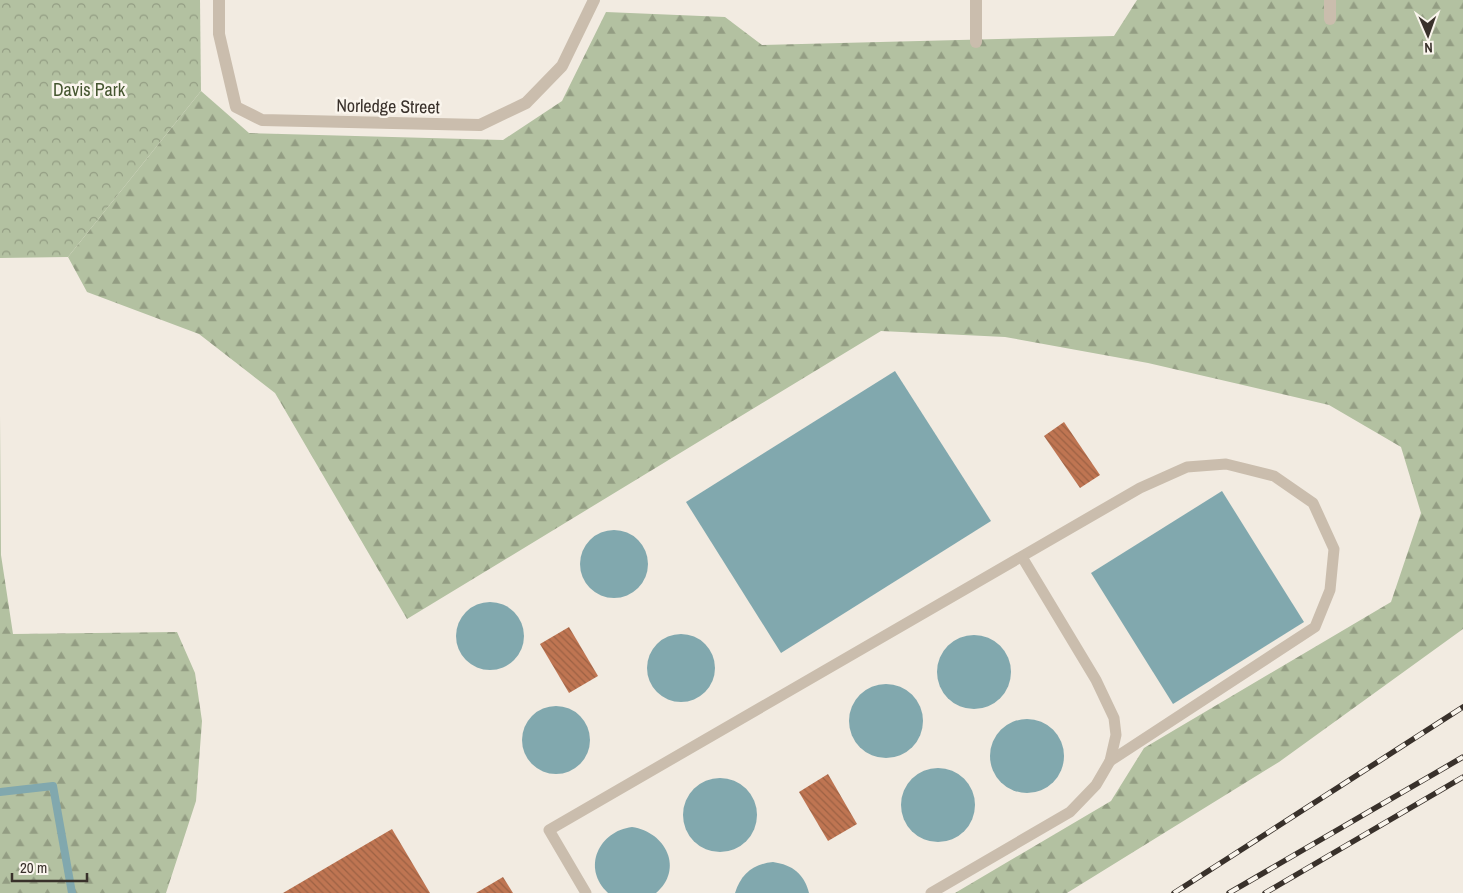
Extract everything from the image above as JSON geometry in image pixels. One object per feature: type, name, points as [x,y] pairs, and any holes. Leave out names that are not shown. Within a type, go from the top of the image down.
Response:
[{"type":"street","name":"Norledge Street","points":[[219,0],[219,34],[236,107],[262,120],[480,125],[526,103],[562,66],[594,0]]},
{"type":"street","points":[[976,0],[976,42]]},
{"type":"street","points":[[1330,0],[1330,19]]},
{"type":"lane","points":[[586,893],[549,830],[1140,488],[1187,467],[1226,464],[1274,476],[1313,503],[1334,548],[1330,590],[1315,627],[1110,761]]},
{"type":"lane","points":[[932,893],[1070,812],[1096,784],[1110,761],[1116,735],[1114,718],[1096,680],[1022,556]]},
{"type":"green space","name":"Davis Park","points":[[0,0],[200,0],[201,91],[68,257],[0,258]]},
{"type":"green space","points":[[1137,0],[1463,0],[1463,629],[1279,762],[1067,893],[955,893],[1111,801],[1144,748],[1391,602],[1421,513],[1401,447],[1329,405],[1148,363],[1005,337],[881,331],[407,619],[275,393],[199,334],[87,292],[68,257],[201,91],[249,133],[503,140],[562,101],[606,12],[725,17],[762,45],[1114,36]]},
{"type":"green space","points":[[0,415],[1,555],[13,634],[177,632],[195,673],[202,721],[196,801],[166,893],[0,893]]},
{"type":"water","points":[[895,371],[991,521],[781,653],[686,502]]},
{"type":"water","points":[[1222,491],[1304,622],[1173,704],[1091,573]]},
{"type":"water","points":[[614,530],[627,533],[638,540],[645,551],[648,564],[645,577],[638,588],[627,595],[614,598],[601,595],[590,588],[583,577],[580,564],[583,551],[590,540],[601,533]]},
{"type":"water","points":[[490,602],[503,605],[514,612],[521,623],[524,636],[521,649],[514,660],[503,667],[490,670],[477,667],[466,660],[459,649],[456,636],[459,623],[466,612],[477,605]]},
{"type":"water","points":[[681,634],[694,637],[705,644],[712,655],[715,668],[712,681],[705,692],[694,699],[681,702],[668,699],[657,692],[650,681],[647,668],[650,655],[657,644],[668,637]]},
{"type":"water","points":[[967,635],[981,635],[995,641],[1005,651],[1011,665],[1011,679],[1005,693],[995,703],[981,709],[967,709],[953,703],[943,693],[937,679],[937,665],[943,651],[953,641]]},
{"type":"water","points":[[879,684],[893,684],[907,690],[917,700],[923,714],[921,735],[907,752],[893,758],[879,758],[865,752],[855,742],[849,728],[849,714],[855,700],[865,690]]},
{"type":"water","points":[[556,706],[569,709],[580,716],[587,727],[590,740],[587,753],[580,764],[569,771],[556,774],[543,771],[532,764],[525,753],[522,740],[525,727],[532,716],[543,709]]},
{"type":"water","points":[[1020,719],[1034,719],[1048,725],[1058,735],[1064,749],[1064,763],[1058,777],[1048,787],[1034,793],[1020,793],[1006,787],[996,777],[990,763],[990,749],[996,735],[1006,725]]},
{"type":"water","points":[[931,768],[945,768],[959,774],[969,784],[975,798],[975,812],[969,826],[959,836],[945,842],[931,842],[917,836],[907,826],[901,812],[901,798],[907,784],[917,774]]},
{"type":"water","points":[[713,778],[727,778],[741,784],[751,794],[757,808],[757,822],[751,836],[741,846],[727,852],[713,852],[699,846],[689,836],[683,822],[683,808],[689,794],[699,784]]},
{"type":"water","points":[[632,827],[644,830],[662,844],[670,863],[669,873],[656,893],[608,893],[600,883],[596,873],[595,862],[598,852],[611,835]]},
{"type":"water","points":[[773,862],[786,865],[797,872],[807,886],[809,893],[735,893],[744,875],[759,865]]},
{"type":"building","points":[[1064,422],[1100,475],[1080,488],[1044,436]]},
{"type":"building","points":[[569,627],[598,676],[569,693],[540,644]]},
{"type":"building","points":[[828,774],[857,824],[828,841],[799,792]]},
{"type":"building","points":[[392,829],[430,893],[283,893]]},
{"type":"building","points":[[503,877],[513,893],[476,893]]},
{"type":"waterway","points":[[0,792],[53,786],[72,893]]},
{"type":"railway","points":[[1174,893],[1463,707]]},
{"type":"railway","points":[[1229,893],[1463,757]]},
{"type":"railway","points":[[1265,893],[1463,777]]}]
